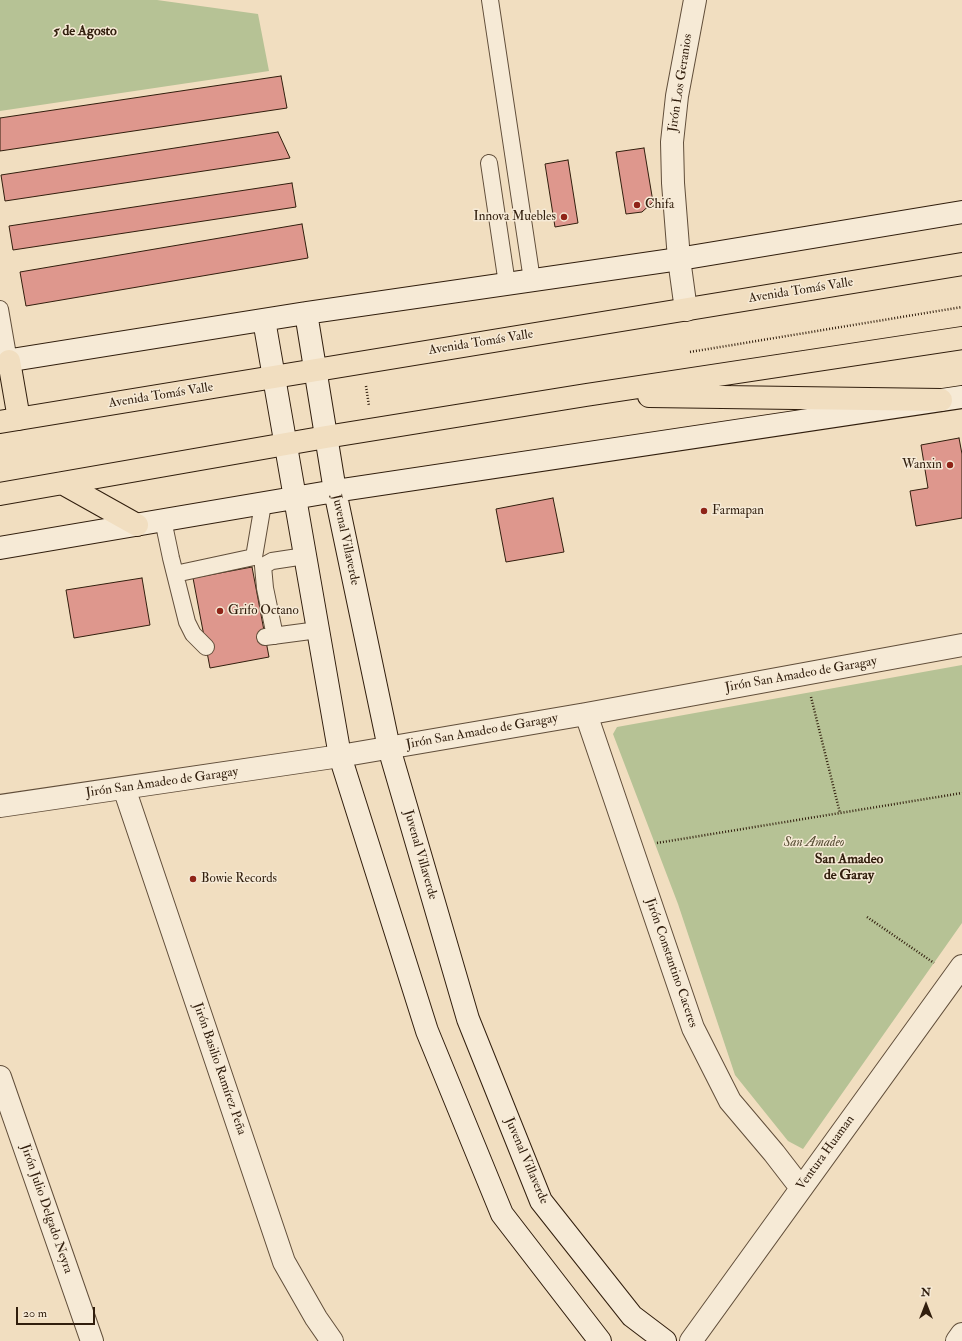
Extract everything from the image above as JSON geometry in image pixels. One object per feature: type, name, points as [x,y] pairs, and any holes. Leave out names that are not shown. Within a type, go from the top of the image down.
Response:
[{"type":"main road","name":"Avenida Tomás Valle","points":[[10,421],[962,264]]},
{"type":"main road","points":[[0,494],[326,437],[586,395],[962,338]]},
{"type":"main road","points":[[4,362],[10,421]]},
{"type":"main road","points":[[586,395],[941,400]]},
{"type":"main road","points":[[62,483],[137,525]]},
{"type":"street","name":"Jirón Los Geranios","points":[[686,310],[679,259],[673,183],[672,142],[676,96],[695,0]]},
{"type":"street","points":[[4,362],[306,313],[679,259],[962,212]]},
{"type":"street","name":"Juvenal Villaverde","points":[[306,313],[335,491],[389,748],[468,1019],[541,1201],[632,1316],[665,1341]]},
{"type":"street","points":[[264,320],[340,756],[427,1031],[502,1214],[600,1341]]},
{"type":"street","points":[[0,548],[335,491],[962,397]]},
{"type":"street","name":"Jirón San Amadeo de Garagay","points":[[0,806],[389,748],[586,714],[962,645]]},
{"type":"street","name":"Jirón Constantino Caceres","points":[[586,714],[693,1028],[730,1101],[774,1153],[801,1188]]},
{"type":"street","name":"Jirón Basilio Ramírez Peña","points":[[124,788],[284,1262],[316,1318],[332,1341]]},
{"type":"street","name":"Ventura Huaman","points":[[691,1341],[958,972]]},
{"type":"street","name":"Jirón Julio Delgado Neyra","points":[[0,1077],[85,1338]]},
{"type":"street","points":[[957,1341],[962,1334]]},
{"type":"lane","points":[[490,0],[532,280]]},
{"type":"lane","points":[[489,163],[507,284]]},
{"type":"lane","points":[[0,309],[4,362]]},
{"type":"lane","points":[[263,504],[259,562],[265,588],[270,637],[318,630]]},
{"type":"lane","points":[[163,520],[187,622],[193,634],[206,648]]},
{"type":"lane","points":[[175,574],[305,556]]},
{"type":"path","points":[[364,362],[372,430]]},
{"type":"path","points":[[810,692],[840,813]]},
{"type":"path","points":[[632,848],[962,794]]},
{"type":"path","points":[[868,917],[934,963],[958,972]]},
{"type":"green space","points":[[0,0],[157,0],[258,14],[269,71],[0,111]]},
{"type":"green space","name":"San Amadeo","points":[[962,665],[962,923],[803,1149],[788,1141],[735,1075],[678,904],[613,734],[617,727]]},
{"type":"building","points":[[281,76],[287,108],[0,151],[0,118]]},
{"type":"building","points":[[278,132],[290,158],[5,201],[1,175]]},
{"type":"building","points":[[644,148],[653,202],[642,212],[626,214],[616,152]]},
{"type":"building","points":[[568,160],[578,223],[555,227],[545,164]]},
{"type":"building","points":[[292,183],[296,207],[13,250],[9,226]]},
{"type":"building","points":[[302,224],[308,258],[26,306],[20,272]]},
{"type":"building","points":[[959,438],[962,454],[962,518],[916,526],[910,491],[928,488],[921,445]]},
{"type":"building","points":[[553,498],[564,552],[506,562],[496,509]]},
{"type":"building","points":[[252,567],[269,657],[210,668],[193,578]]},
{"type":"building","points":[[142,578],[150,625],[74,638],[66,590]]},
{"type":"place","name":"Chifa","points":[[637,205]]},
{"type":"place","name":"Innova Muebles","points":[[564,217]]},
{"type":"place","name":"Wanxin","points":[[950,465]]},
{"type":"place","name":"Farmapan","points":[[704,511]]},
{"type":"place","name":"Grifo Octano","points":[[220,611]]},
{"type":"place","name":"Bowie Records","points":[[193,879]]},
{"type":"district","name":"5 de Agosto","points":[[85,32]]},
{"type":"district","name":"San Amadeo de Garay","points":[[849,868]]}]
